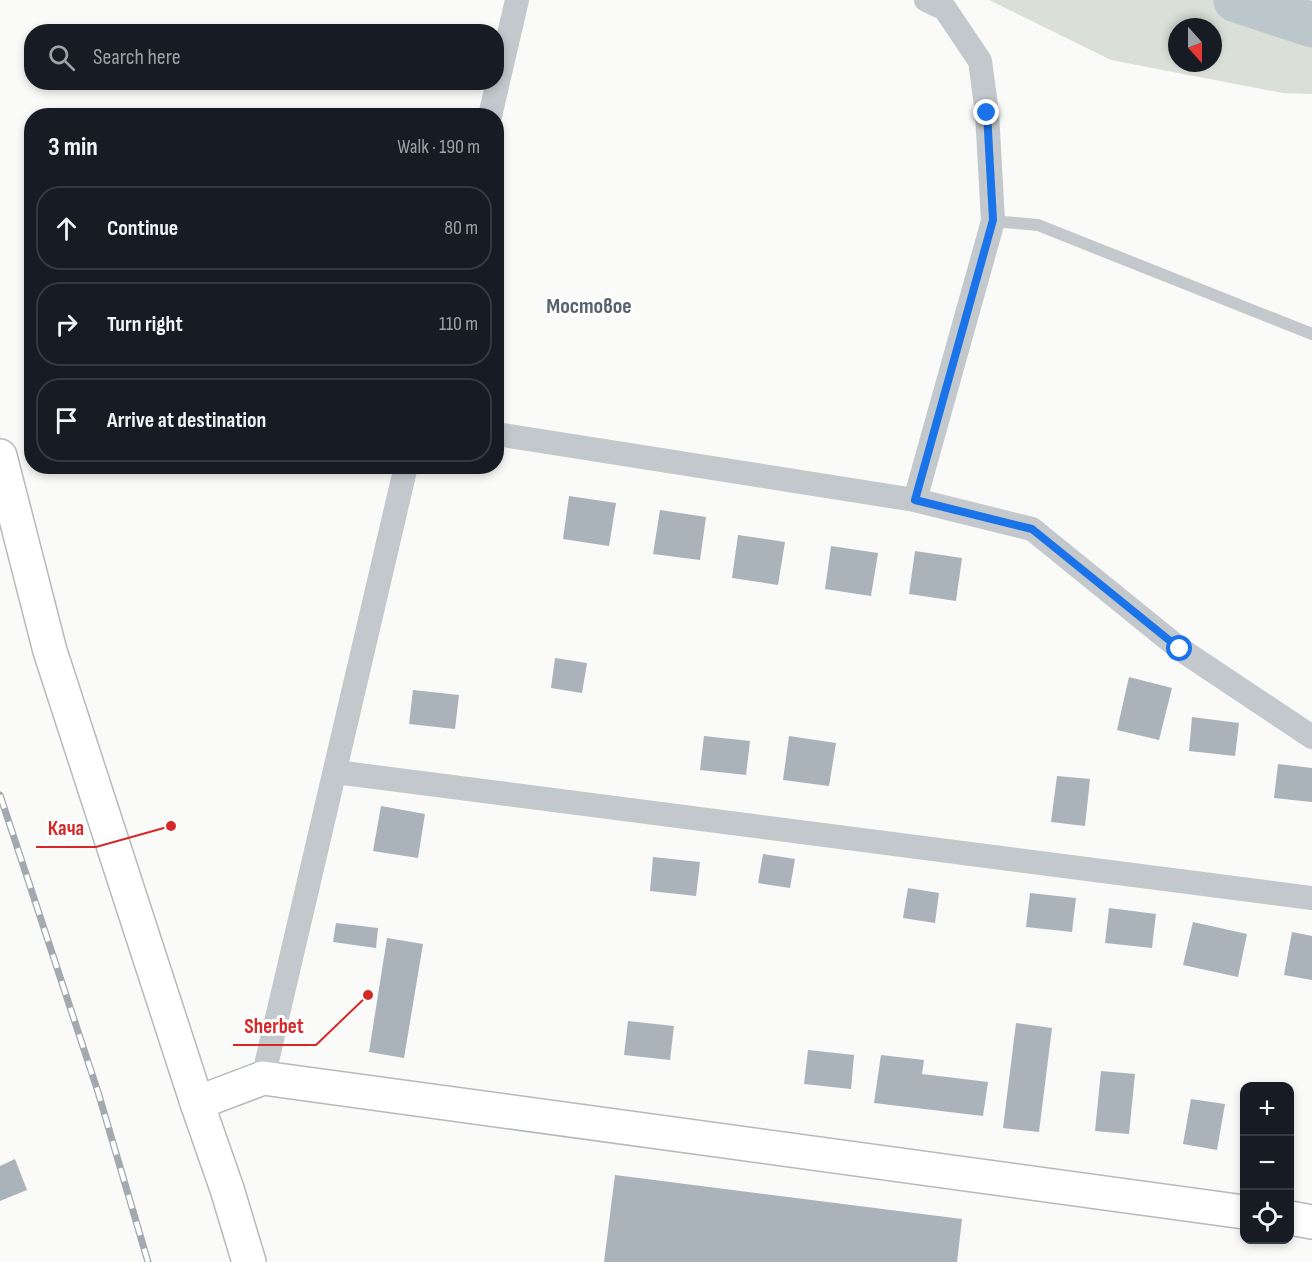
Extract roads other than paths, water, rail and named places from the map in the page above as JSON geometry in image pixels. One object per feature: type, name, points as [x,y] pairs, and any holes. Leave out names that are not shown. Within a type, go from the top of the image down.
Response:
[{"type":"street","points":[[504,56],[517,0]]},
{"type":"street","points":[[915,500],[993,220],[987,113],[980,61],[945,9],[926,0]]},
{"type":"street","points":[[492,108],[496,90]]},
{"type":"street","points":[[504,435],[915,500],[1032,529],[1180,649],[1312,737]]},
{"type":"street","points":[[0,456],[50,651],[249,1262]]},
{"type":"street","points":[[263,1078],[404,474]]},
{"type":"street","points":[[336,772],[1312,898]]},
{"type":"street","points":[[197,1103],[263,1078],[1240,1211]]},
{"type":"street","points":[[1294,1219],[1312,1222]]},
{"type":"lane","points":[[993,220],[1038,225],[1312,334]]},
{"type":"waterway","points":[[1236,0],[1312,25]]},
{"type":"railway","points":[[0,795],[98,1092],[148,1262]]},
{"type":"place","name":"Кача","points":[[171,826]]},
{"type":"place","name":"Sherbet","points":[[368,995]]},
{"type":"district","name":"Мостовое","points":[[589,305]]}]
